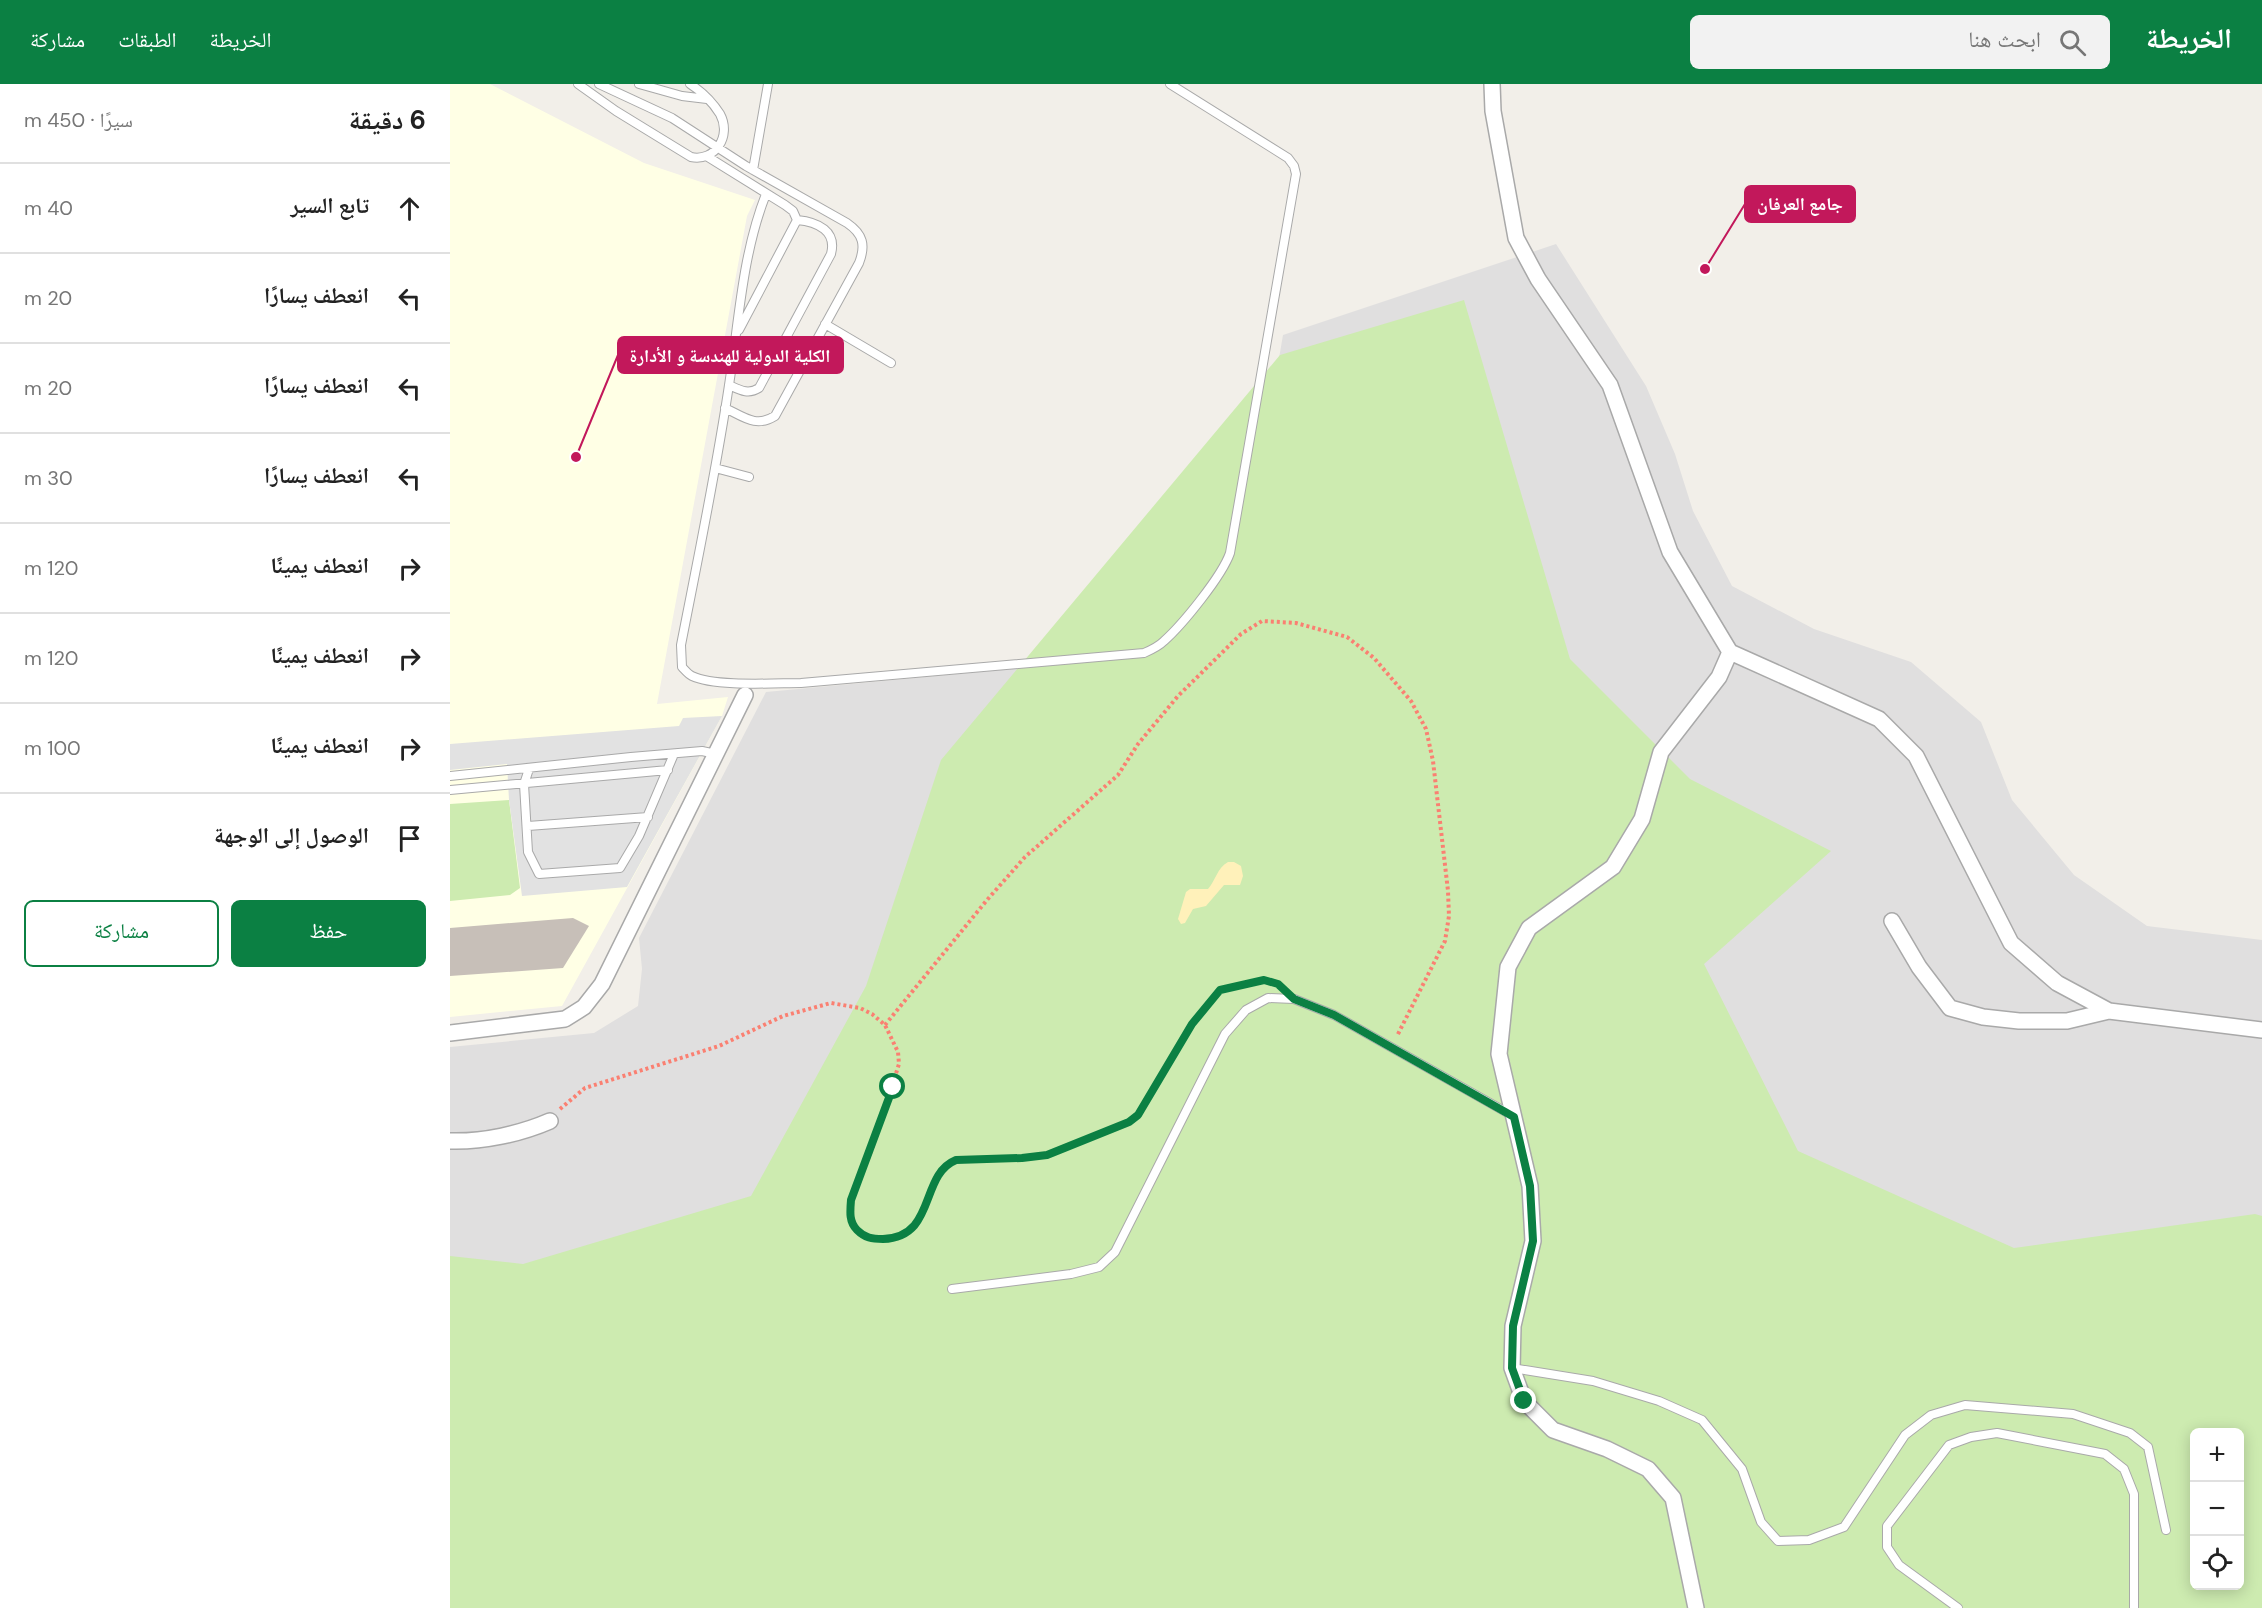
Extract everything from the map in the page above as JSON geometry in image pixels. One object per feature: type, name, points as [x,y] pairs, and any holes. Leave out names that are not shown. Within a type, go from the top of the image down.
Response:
[{"type":"street","points":[[1492,84],[1493,111],[1516,238],[1538,279],[1610,385],[1670,552],[1730,652],[1880,719],[1916,756],[2010,943],[2057,983],[2109,1011]]},
{"type":"street","points":[[1696,1608],[1673,1498],[1648,1469],[1607,1449],[1553,1430],[1524,1401],[1512,1368],[1513,1326],[1533,1241],[1530,1186],[1499,1054],[1508,968],[1529,928],[1613,867],[1642,819],[1661,752],[1719,677],[1730,652]]},
{"type":"street","points":[[450,1033],[565,1019],[584,1007],[602,984],[747,689]]},
{"type":"street","points":[[1892,921],[1919,967],[1950,1008],[1983,1017],[2019,1021],[2067,1021],[2109,1011],[2262,1030]]},
{"type":"street","points":[[450,1141],[465,1142],[528,1130],[550,1120]]},
{"type":"lane","points":[[578,84],[616,111],[691,157],[699,159],[708,157],[718,148],[723,137],[724,126],[720,115],[690,84]]},
{"type":"lane","points":[[599,84],[672,118],[753,170],[857,230],[863,240],[864,252],[775,416],[767,421],[757,422],[725,408]]},
{"type":"lane","points":[[639,84],[682,96],[707,99]]},
{"type":"lane","points":[[753,170],[768,84]]},
{"type":"lane","points":[[766,194],[749,246],[729,385],[680,656],[682,667],[690,675],[700,679],[747,689],[1144,653],[1164,641],[1220,574],[1230,553],[1296,174],[1288,158],[1170,84]]},
{"type":"lane","points":[[708,157],[789,208],[797,220],[823,227],[832,239],[831,254],[763,382],[753,392],[746,392],[729,385]]},
{"type":"lane","points":[[823,227],[831,214]]},
{"type":"lane","points":[[736,336],[797,220]]},
{"type":"lane","points":[[825,324],[891,363]]},
{"type":"lane","points":[[715,468],[749,477]]},
{"type":"lane","points":[[450,776],[529,770],[702,751],[716,754]]},
{"type":"lane","points":[[529,770],[524,784],[528,852],[539,874],[620,868],[648,817],[674,754]]},
{"type":"lane","points":[[450,790],[668,770]]},
{"type":"lane","points":[[528,826],[648,817]]},
{"type":"lane","points":[[952,1289],[1071,1274],[1099,1267],[1115,1252],[1225,1034],[1246,1010],[1268,998],[1294,999],[1334,1015],[1514,1117]]},
{"type":"lane","points":[[1512,1368],[1593,1381],[1659,1401],[1702,1420],[1742,1469],[1761,1522],[1778,1541],[1809,1540],[1844,1527],[1905,1436],[1931,1415],[1965,1405],[2073,1414],[2130,1433],[2148,1447],[2166,1530]]},
{"type":"lane","points":[[1958,1608],[1899,1565],[1887,1547],[1887,1526],[1949,1445],[1971,1437],[1997,1433],[2105,1455],[2124,1469],[2133,1494],[2134,1608]]},
{"type":"path","points":[[885,1025],[1025,857],[1118,775],[1138,744],[1178,696],[1241,634],[1262,621],[1296,623],[1347,637],[1374,658],[1389,675],[1411,701],[1426,729],[1433,761],[1449,916],[1445,941],[1391,1048]]},
{"type":"path","points":[[550,1120],[585,1088],[719,1046],[783,1016],[831,1003],[860,1008],[885,1025],[898,1052],[899,1064],[872,1149],[851,1200],[850,1215],[853,1226],[863,1235],[873,1239],[889,1239],[914,1228],[940,1174],[948,1163],[956,1160],[1047,1155],[1129,1122],[1142,1109],[1192,1024],[1220,990],[1264,980],[1278,984],[1294,999]]},
{"type":"shaded area","points":[[450,84],[490,84],[644,163],[755,200],[747,216],[657,704],[728,697],[722,716],[562,1006],[450,1017]]},
{"type":"shaded area","points":[[1556,244],[1646,386],[1675,454],[1693,511],[1732,586],[1814,629],[1911,662],[1981,722],[2012,800],[2074,875],[2147,926],[2262,940],[2262,1608],[450,1608],[450,1047],[594,1033],[638,1006],[642,969],[639,938],[766,692],[1170,654],[1244,562],[1283,335]]},
{"type":"shaded area","points":[[722,716],[627,887],[522,896],[509,800],[507,764],[450,770],[450,744],[679,726],[683,718]]},
{"type":"green space","points":[[1464,300],[1570,659],[1690,779],[1831,851],[1704,964],[1798,1151],[2014,1248],[2255,1214],[2262,1216],[2262,1608],[450,1608],[450,1256],[523,1264],[751,1196],[866,986],[941,760],[1280,355]]},
{"type":"green space","points":[[509,800],[520,888],[510,895],[450,901],[450,804]]},
{"type":"sand","points":[[1228,862],[1241,866],[1243,876],[1240,885],[1224,885],[1206,906],[1193,909],[1185,923],[1181,924],[1178,919],[1186,892],[1190,889],[1208,889],[1221,867]]},
{"type":"building","points":[[573,918],[589,926],[563,968],[450,976],[450,928]]},
{"type":"place","name":"جامع العرفان","points":[[1705,269]]},
{"type":"place","name":"الكلية الدولية للهندسة و الأدارة","points":[[576,457]]},
{"type":"route","points":[[893,1087],[872,1149],[851,1200],[850,1215],[853,1226],[863,1235],[873,1239],[889,1239],[914,1228],[940,1174],[948,1163],[956,1160],[1047,1155],[1129,1122],[1138,1115],[1192,1024],[1220,990],[1264,980],[1278,984],[1294,999],[1334,1015],[1514,1117],[1530,1186],[1533,1241],[1513,1326],[1512,1368],[1524,1401]]}]
